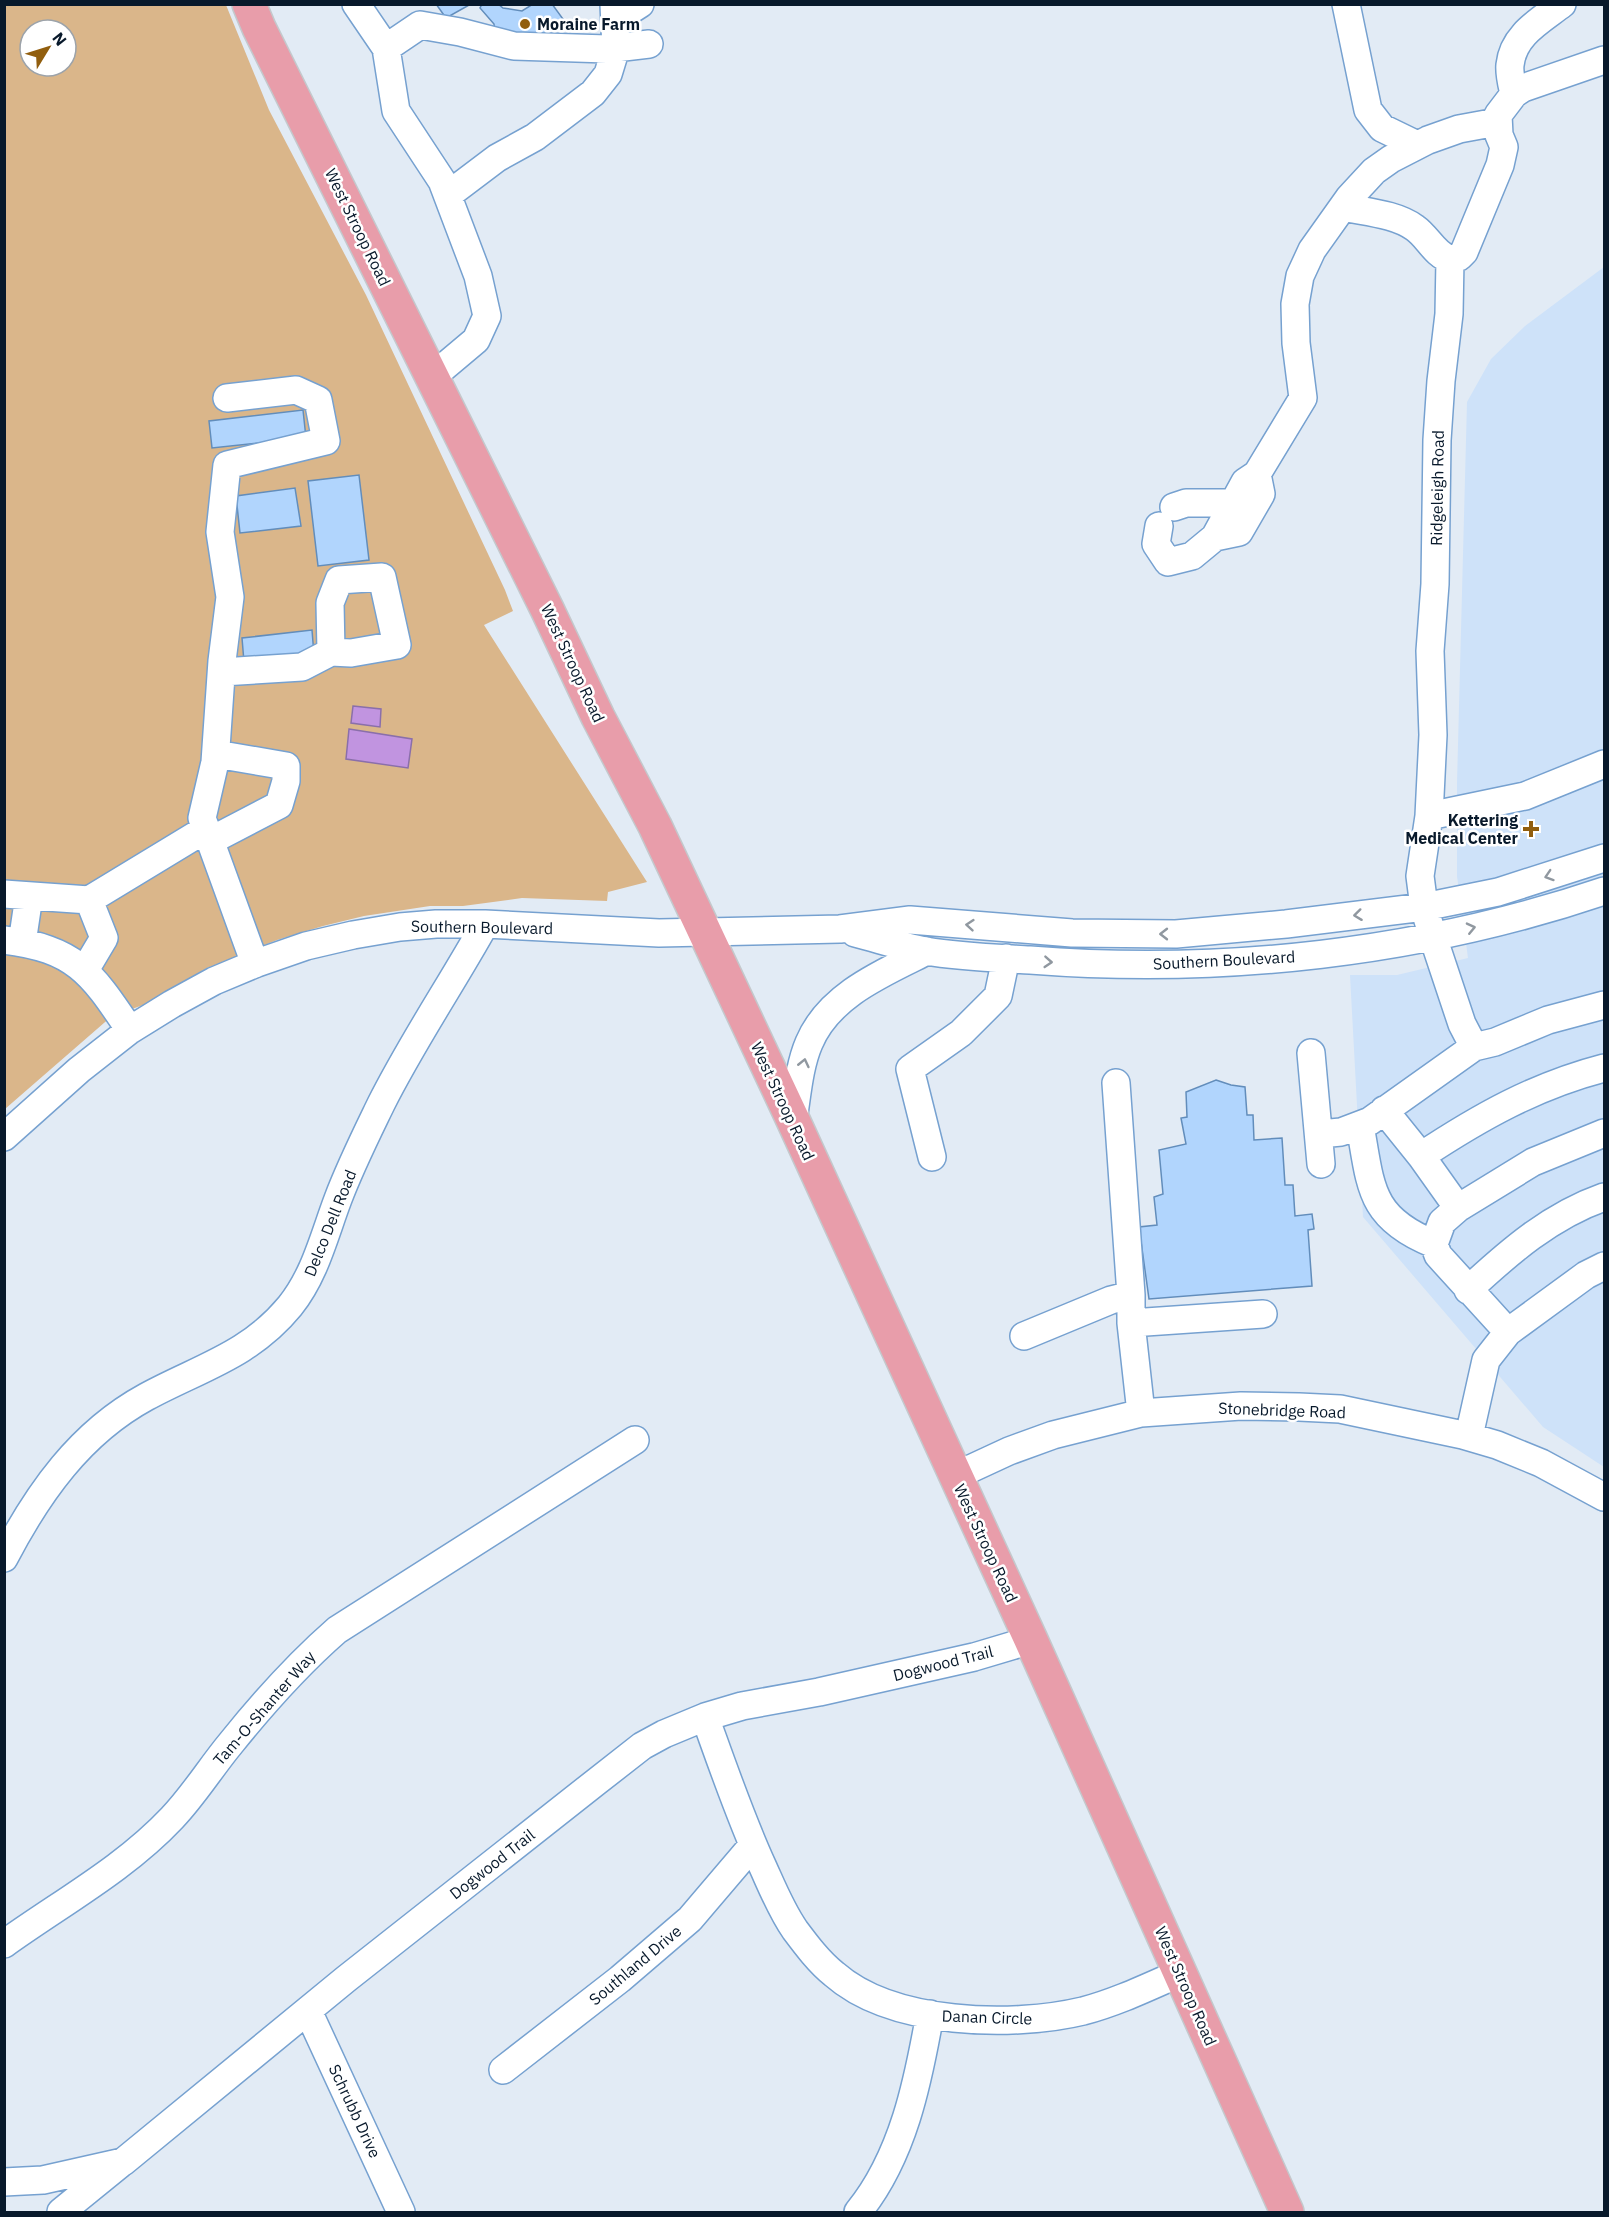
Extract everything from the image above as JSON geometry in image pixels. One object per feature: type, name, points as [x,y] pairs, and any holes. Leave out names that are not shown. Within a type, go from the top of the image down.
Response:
[{"type":"main road","name":"West Stroop Road","points":[[249,4],[548,609],[598,717],[655,826],[1031,1640],[1287,2212]]},
{"type":"street","points":[[356,4],[386,48],[396,111],[442,181],[448,195],[478,276],[487,316],[476,340],[432,377]]},
{"type":"street","points":[[448,195],[497,158],[535,136],[593,93],[608,74],[616,48],[615,12],[640,4]]},
{"type":"street","points":[[1346,4],[1368,110],[1382,128],[1417,145]]},
{"type":"street","points":[[1514,94],[1510,67],[1512,53],[1518,41],[1562,4]]},
{"type":"street","points":[[386,48],[420,25],[514,46],[616,48],[649,44]]},
{"type":"street","points":[[1343,207],[1399,220],[1414,227],[1426,237],[1440,255],[1450,259],[1459,257],[1464,252],[1500,165],[1504,147],[1498,135],[1497,122],[1502,107],[1523,88],[1605,60]]},
{"type":"street","points":[[1234,503],[1186,503],[1167,516],[1156,544],[1168,562],[1192,556],[1215,537],[1234,503],[1245,482],[1257,474],[1303,398],[1296,343],[1295,304],[1298,285],[1311,250],[1343,207],[1374,171],[1391,159],[1417,145],[1458,129],[1497,122]]},
{"type":"street","name":"Ridgeleigh Road","points":[[1450,259],[1449,314],[1441,381],[1435,492],[1435,584],[1430,651],[1433,735],[1429,816],[1420,876],[1424,907],[1433,937],[1462,1024],[1474,1047]]},
{"type":"street","points":[[226,398],[296,390],[318,400],[326,441],[227,465],[220,532],[230,597],[216,754],[202,818],[255,964]]},
{"type":"street","points":[[1215,537],[1239,532],[1261,494],[1257,474]]},
{"type":"street","points":[[222,672],[302,667],[331,652]]},
{"type":"street","points":[[130,1030],[99,985],[85,970],[62,955],[40,946],[13,942],[17,895],[88,900],[208,835],[279,805],[286,781],[286,766],[216,754]]},
{"type":"street","points":[[1429,816],[1525,796],[1605,764]]},
{"type":"street","name":"Southern Boulevard","points":[[4,1137],[79,1070],[130,1030],[172,1004],[214,981],[255,964],[306,946],[353,935],[409,926],[485,924],[659,933],[840,929],[910,920],[1072,933],[1176,934],[1286,924],[1424,907],[1498,892],[1605,858]]},
{"type":"street","name":"Southern Boulevard","points":[[840,929],[927,951],[1095,965],[1272,961],[1433,937],[1502,921],[1605,891]]},
{"type":"street","points":[[85,970],[104,938],[88,900]]},
{"type":"street","name":"Delco Dell Road","points":[[4,1558],[24,1520],[45,1488],[89,1438],[146,1397],[228,1358],[252,1342],[290,1305],[305,1284],[339,1197],[381,1105],[412,1047],[485,924]]},
{"type":"street","points":[[792,1120],[809,1043],[824,1018],[846,997],[878,975],[927,951]]},
{"type":"street","points":[[932,1157],[910,1069],[961,1033],[998,996],[1006,958]]},
{"type":"street","points":[[1320,1134],[1341,1132],[1370,1121],[1474,1047],[1495,1042],[1548,1020],[1605,1005]]},
{"type":"street","points":[[1311,1053],[1321,1164]]},
{"type":"street","points":[[1421,1156],[1471,1124],[1528,1094],[1572,1076],[1605,1068]]},
{"type":"street","points":[[1116,1083],[1131,1323],[1141,1413]]},
{"type":"street","points":[[1384,1110],[1421,1156],[1458,1208]]},
{"type":"street","points":[[1360,1125],[1372,1188],[1384,1212],[1410,1234],[1434,1244]]},
{"type":"street","points":[[1508,1332],[1438,1255],[1434,1244],[1442,1222],[1458,1208],[1533,1162],[1605,1133]]},
{"type":"street","points":[[1468,1290],[1514,1248],[1548,1224],[1605,1197]]},
{"type":"street","points":[[1469,1436],[1486,1360],[1508,1332],[1586,1275],[1605,1266]]},
{"type":"street","points":[[1024,1336],[1111,1299],[1131,1295]]},
{"type":"street","points":[[1131,1323],[1263,1314]]},
{"type":"street","name":"Stonebridge Road","points":[[955,1476],[1009,1450],[1053,1435],[1141,1413],[1241,1406],[1340,1409],[1469,1436],[1497,1445],[1541,1463],[1605,1497]]},
{"type":"street","name":"Tam-O-Shanter Way","points":[[4,1944],[117,1867],[146,1844],[190,1797],[230,1744],[282,1682],[337,1630],[635,1440]]},
{"type":"street","name":"Dogwood Trail","points":[[4,2182],[43,2180],[123,2162],[308,2011],[642,1746],[664,1734],[705,1717],[742,1706],[819,1692],[974,1657],[1031,1640]]},
{"type":"street","name":"Danan Circle","points":[[705,1717],[740,1816],[778,1901],[794,1928],[813,1953],[835,1975],[870,1996],[896,2006],[930,2014],[1000,2021],[1040,2019],[1084,2010],[1120,1999],[1180,1973]]},
{"type":"street","name":"Southland Drive","points":[[504,2070],[620,1979],[690,1919],[753,1845]]},
{"type":"street","name":"Schrubb Drive","points":[[308,2011],[401,2212]]},
{"type":"street","points":[[858,2212],[881,2179],[898,2141],[915,2088],[930,2014]]},
{"type":"street","points":[[77,2207],[123,2162]]},
{"type":"shaded area","points":[[5,5],[226,5],[269,110],[366,295],[505,590],[513,611],[484,625],[647,882],[608,892],[607,901],[522,898],[463,906],[430,906],[364,916],[323,926],[277,940],[207,968],[146,1004],[112,1016],[5,1109]]},
{"type":"shaded area","name":"Kettering Medical Center","points":[[1604,267],[1604,1467],[1543,1427],[1363,1217],[1350,975],[1397,975],[1468,958],[1457,876],[1457,783],[1467,402],[1491,359],[1525,326]]},
{"type":"shaded area","points":[[353,706],[381,709],[380,727],[351,723]]},
{"type":"shaded area","points":[[349,729],[412,739],[408,768],[346,759]]},
{"type":"building","points":[[436,4],[471,4],[446,18]]},
{"type":"building","name":"Moraine Farm","points":[[482,4],[498,4],[503,8],[522,11],[533,4],[552,4],[563,19],[541,35],[495,33],[494,24],[480,8]]},
{"type":"building","points":[[303,410],[306,438],[212,448],[209,421]]},
{"type":"building","points":[[359,475],[369,560],[318,566],[308,481]]},
{"type":"building","points":[[295,488],[301,526],[240,533],[236,496]]},
{"type":"building","points":[[312,630],[314,655],[244,662],[242,638]]},
{"type":"building","points":[[1216,1080],[1245,1087],[1247,1115],[1253,1115],[1254,1140],[1282,1138],[1285,1185],[1293,1185],[1295,1216],[1312,1214],[1314,1229],[1308,1230],[1312,1286],[1149,1299],[1139,1227],[1157,1225],[1154,1197],[1163,1194],[1159,1150],[1186,1144],[1181,1118],[1187,1117],[1186,1092]]},
{"type":"place","name":"Moraine Farm","points":[[525,24]]},
{"type":"place","name":"Kettering Medical Center","points":[[1531,829]]}]
